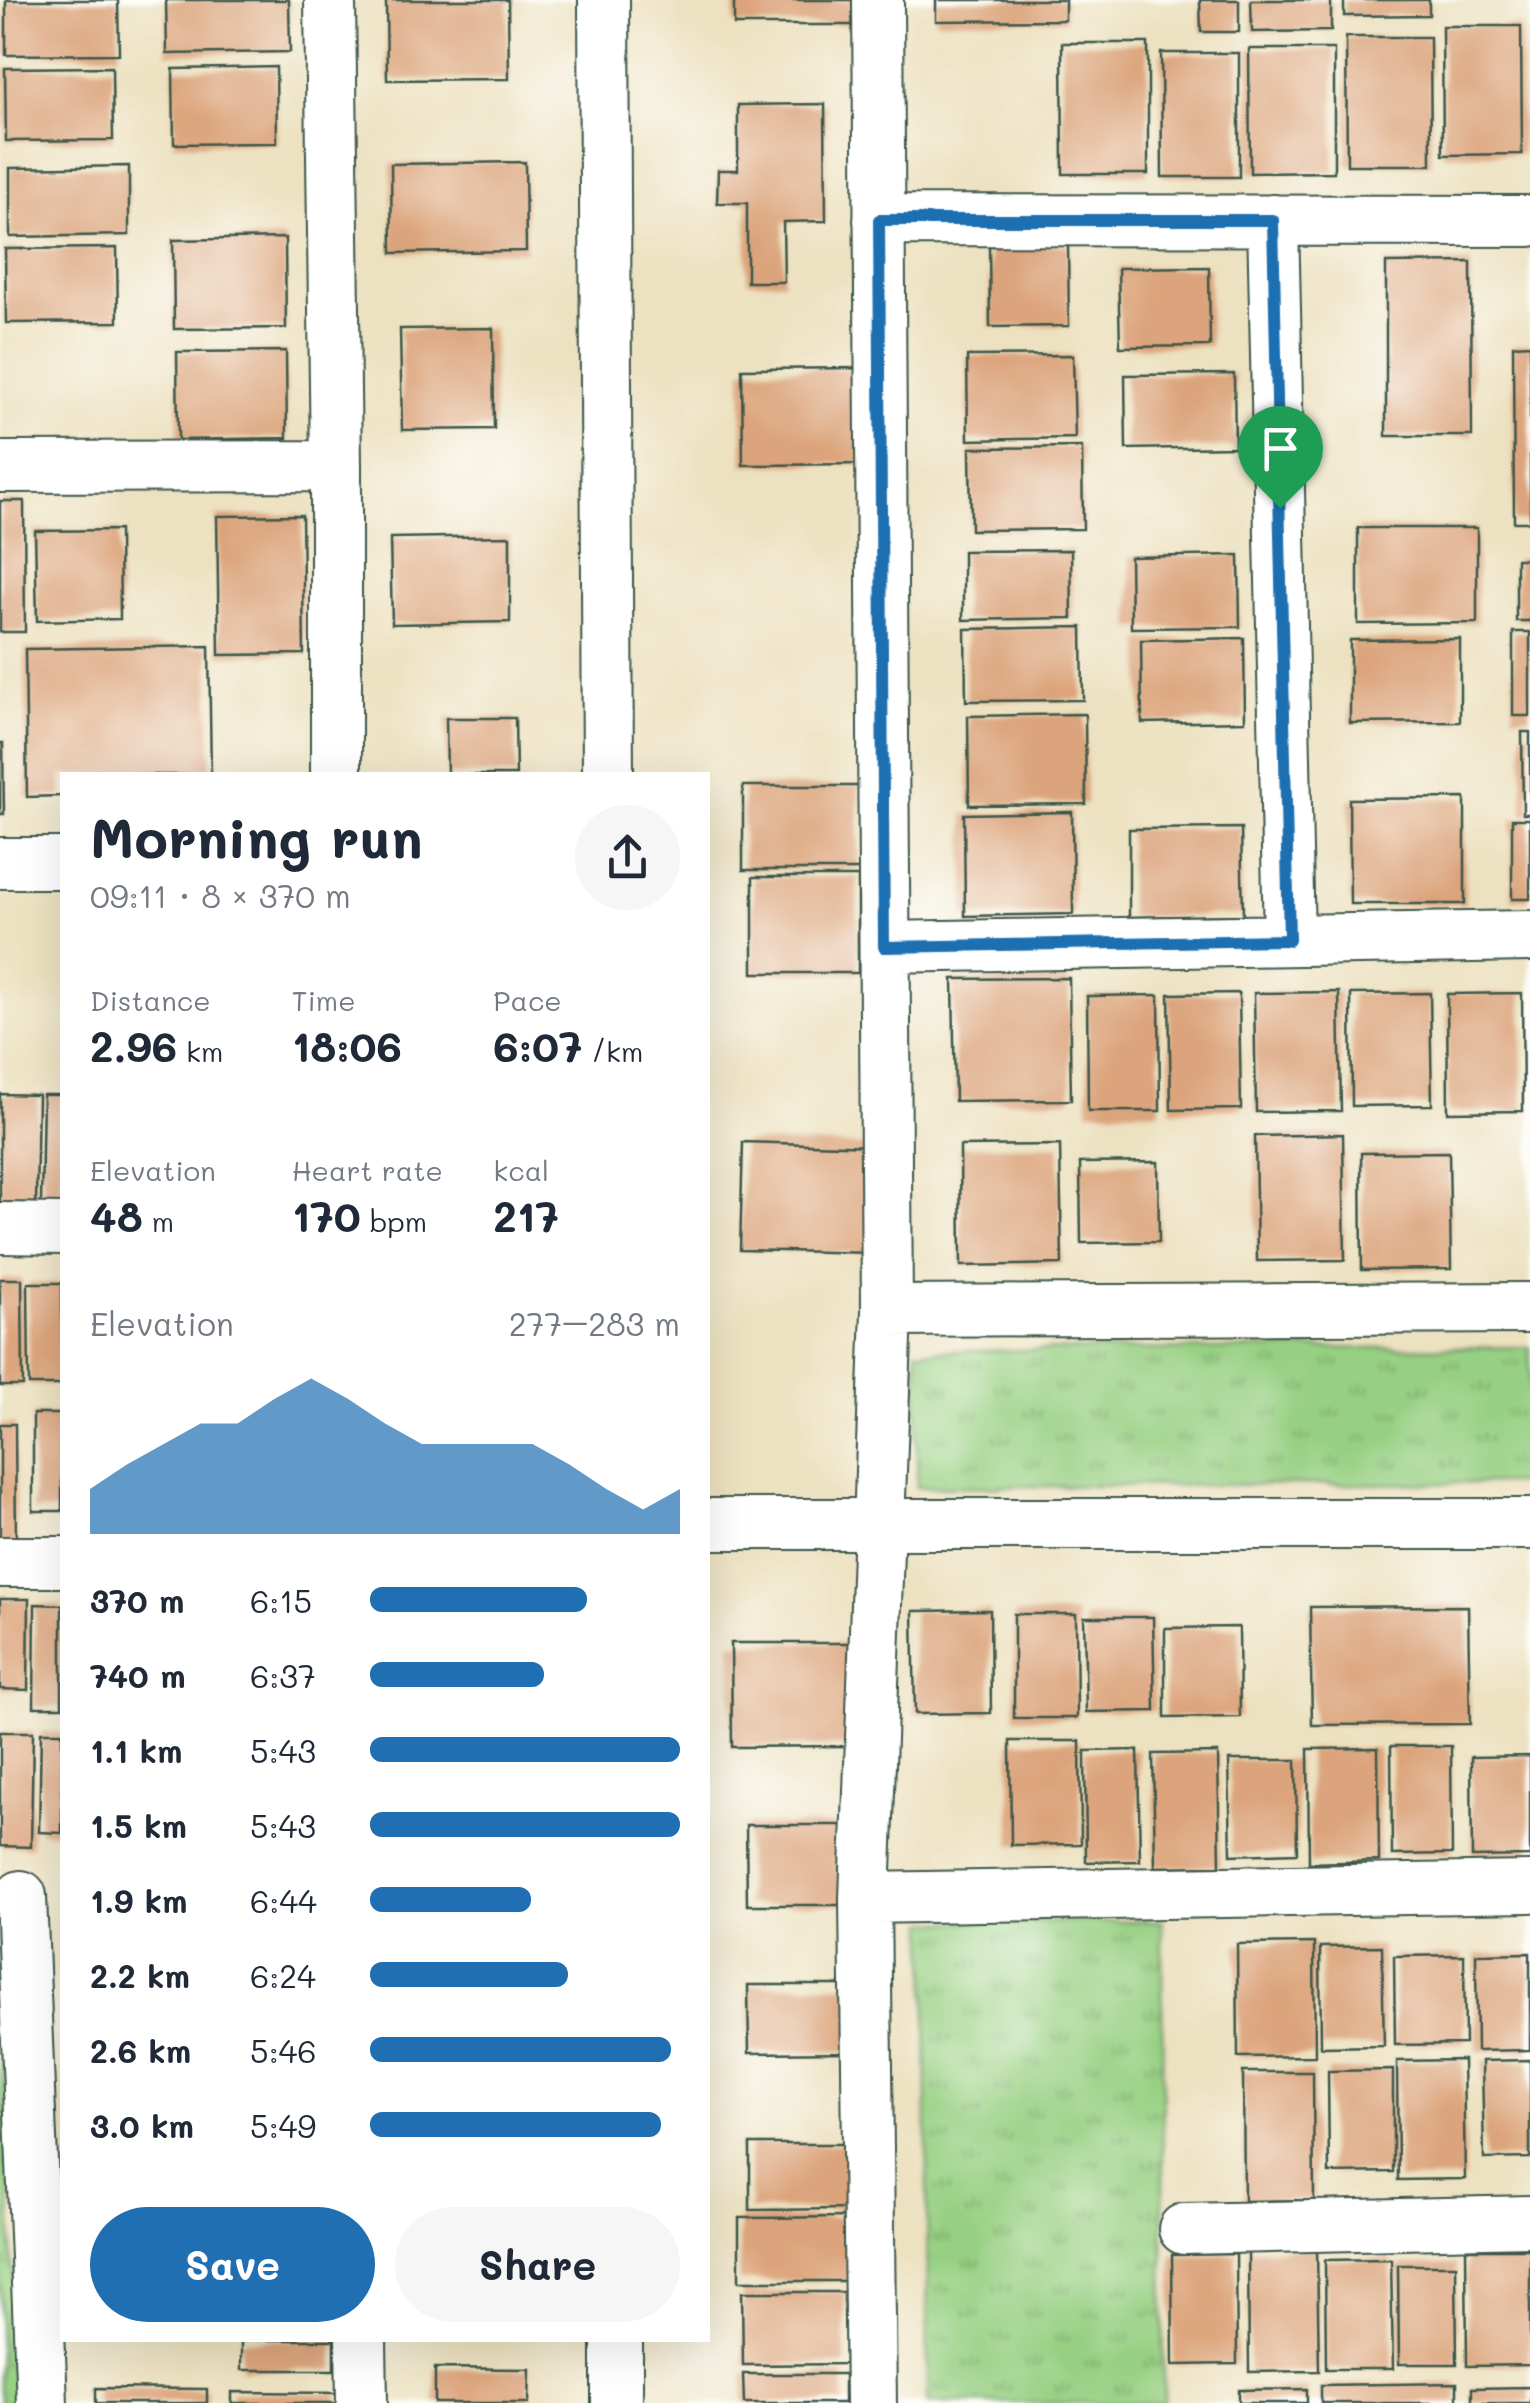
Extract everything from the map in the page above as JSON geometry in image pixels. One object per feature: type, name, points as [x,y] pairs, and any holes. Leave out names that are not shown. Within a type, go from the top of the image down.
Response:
[{"type":"street","points":[[330,0],[336,772]]},
{"type":"street","points":[[604,0],[608,772]]},
{"type":"street","points":[[870,2403],[865,1898],[886,1311],[878,0]]},
{"type":"street","points":[[879,220],[1530,221]]},
{"type":"street","points":[[1273,220],[1289,940]]},
{"type":"street","points":[[0,467],[336,466]]},
{"type":"street","points":[[0,862],[60,862]]},
{"type":"street","points":[[884,947],[1530,936]]},
{"type":"street","points":[[0,1228],[60,1229]]},
{"type":"street","points":[[886,1311],[1530,1308]]},
{"type":"street","points":[[710,1524],[1530,1524]]},
{"type":"street","points":[[0,1562],[60,1562]]},
{"type":"street","points":[[865,1898],[1530,1887]]},
{"type":"street","points":[[28,1896],[42,2403]]},
{"type":"street","points":[[1184,2229],[1530,2221]]},
{"type":"street","points":[[361,2342],[362,2403]]},
{"type":"street","points":[[617,2342],[617,2403]]},
{"type":"green space","points":[[1530,1347],[1530,1483],[917,1487],[917,1351]]},
{"type":"green space","points":[[1162,1921],[1164,2403],[928,2403],[926,1922]]},
{"type":"green space","points":[[0,1935],[18,2403],[0,2403]]},
{"type":"building","points":[[6,0],[118,0],[119,54],[6,55]]},
{"type":"building","points":[[166,0],[289,0],[290,52],[167,54]]},
{"type":"building","points":[[386,0],[508,0],[509,79],[387,80]]},
{"type":"building","points":[[734,0],[852,0],[853,25],[734,25]]},
{"type":"building","points":[[936,0],[1065,0],[1065,20],[936,21]]},
{"type":"building","points":[[1200,0],[1239,0],[1239,32],[1201,32]]},
{"type":"building","points":[[1251,0],[1331,0],[1331,31],[1252,32]]},
{"type":"building","points":[[1344,0],[1429,0],[1429,15],[1344,16]]},
{"type":"building","points":[[1442,26],[1521,26],[1522,154],[1443,155]]},
{"type":"building","points":[[1346,37],[1430,37],[1431,165],[1347,165]]},
{"type":"building","points":[[1062,43],[1148,43],[1148,174],[1063,174]]},
{"type":"building","points":[[1249,49],[1334,49],[1334,172],[1250,173]]},
{"type":"building","points":[[1161,53],[1239,53],[1239,177],[1162,177]]},
{"type":"building","points":[[112,67],[113,140],[6,141],[5,68]]},
{"type":"building","points":[[276,67],[277,143],[174,144],[173,69]]},
{"type":"building","points":[[825,104],[826,221],[783,222],[784,282],[747,282],[747,203],[717,203],[718,170],[738,170],[738,105]]},
{"type":"building","points":[[525,162],[526,251],[392,253],[391,164]]},
{"type":"building","points":[[129,166],[129,235],[10,237],[10,168]]},
{"type":"building","points":[[285,238],[286,328],[174,329],[173,240]]},
{"type":"building","points":[[1068,245],[1069,326],[990,327],[989,246]]},
{"type":"building","points":[[117,248],[118,322],[6,323],[5,249]]},
{"type":"building","points":[[1471,262],[1472,436],[1386,436],[1386,263]]},
{"type":"building","points":[[1209,267],[1210,346],[1120,347],[1118,268]]},
{"type":"building","points":[[493,328],[494,429],[402,430],[400,329]]},
{"type":"building","points":[[1530,344],[1530,522],[1514,522],[1513,345]]},
{"type":"building","points":[[286,351],[287,438],[178,440],[177,352]]},
{"type":"building","points":[[1073,355],[1075,438],[968,440],[967,356]]},
{"type":"building","points":[[863,368],[863,464],[743,465],[742,369]]},
{"type":"building","points":[[1234,374],[1235,447],[1126,449],[1125,375]]},
{"type":"building","points":[[1082,447],[1083,529],[971,530],[970,448]]},
{"type":"building","points":[[0,501],[24,501],[25,632],[0,632]]},
{"type":"building","points":[[302,515],[304,654],[219,655],[217,516]]},
{"type":"building","points":[[1358,528],[1477,528],[1477,623],[1358,624]]},
{"type":"building","points":[[119,530],[120,619],[37,621],[35,531]]},
{"type":"building","points":[[510,536],[510,622],[392,624],[390,538]]},
{"type":"building","points":[[1071,550],[1072,618],[963,620],[963,551]]},
{"type":"building","points":[[1239,555],[1240,627],[1131,628],[1130,557]]},
{"type":"building","points":[[1516,559],[1530,559],[1530,621],[1516,621]]},
{"type":"building","points":[[1082,627],[1083,700],[966,701],[965,629]]},
{"type":"building","points":[[1513,632],[1530,632],[1530,716],[1513,716]]},
{"type":"building","points":[[1244,638],[1245,721],[1142,723],[1141,640]]},
{"type":"building","points":[[1460,639],[1460,722],[1350,723],[1350,640]]},
{"type":"building","points":[[209,646],[211,772],[60,772],[60,796],[27,797],[25,649]]},
{"type":"building","points":[[1085,714],[1086,804],[969,805],[968,716]]},
{"type":"building","points":[[446,718],[515,718],[516,772],[447,772]]},
{"type":"building","points":[[1522,732],[1530,732],[1530,814],[1523,814]]},
{"type":"building","points":[[3,743],[4,814],[0,814]]},
{"type":"building","points":[[743,786],[859,786],[859,870],[743,870]]},
{"type":"building","points":[[1465,798],[1465,904],[1350,904],[1349,799]]},
{"type":"building","points":[[1072,812],[1073,914],[965,916],[964,814]]},
{"type":"building","points":[[1512,819],[1530,819],[1530,899],[1512,899]]},
{"type":"building","points":[[1241,828],[1243,915],[1129,917],[1129,829]]},
{"type":"building","points":[[753,877],[858,877],[858,973],[753,973]]},
{"type":"building","points":[[1069,978],[1071,1100],[955,1101],[953,979]]},
{"type":"building","points":[[1339,992],[1341,1111],[1256,1112],[1254,993]]},
{"type":"building","points":[[1239,993],[1241,1109],[1171,1110],[1169,994]]},
{"type":"building","points":[[1430,993],[1432,1105],[1352,1106],[1351,994]]},
{"type":"building","points":[[1522,993],[1523,1111],[1448,1112],[1447,994]]},
{"type":"building","points":[[1159,995],[1160,1111],[1088,1111],[1087,996]]},
{"type":"building","points":[[0,1094],[38,1095],[36,1203],[0,1203]]},
{"type":"building","points":[[43,1095],[60,1095],[60,1204],[41,1204]]},
{"type":"building","points":[[1343,1134],[1345,1260],[1257,1261],[1255,1136]]},
{"type":"building","points":[[743,1142],[875,1146],[873,1253],[740,1250]]},
{"type":"building","points":[[1060,1145],[1062,1264],[961,1266],[960,1146]]},
{"type":"building","points":[[1449,1152],[1451,1269],[1362,1270],[1361,1153]]},
{"type":"building","points":[[1158,1162],[1159,1242],[1081,1243],[1080,1163]]},
{"type":"building","points":[[0,1279],[22,1279],[23,1386],[0,1386]]},
{"type":"building","points":[[28,1283],[60,1283],[60,1385],[29,1385]]},
{"type":"building","points":[[33,1414],[60,1414],[60,1511],[33,1511]]},
{"type":"building","points":[[0,1424],[15,1424],[16,1545],[0,1545]]},
{"type":"building","points":[[0,1599],[29,1599],[28,1690],[0,1689]]},
{"type":"building","points":[[35,1604],[60,1605],[60,1707],[34,1707]]},
{"type":"building","points":[[1468,1606],[1470,1724],[1312,1725],[1310,1607]]},
{"type":"building","points":[[990,1610],[991,1713],[915,1714],[913,1611]]},
{"type":"building","points":[[1014,1614],[1076,1614],[1077,1718],[1014,1718]]},
{"type":"building","points":[[1084,1617],[1153,1617],[1155,1711],[1086,1712]]},
{"type":"building","points":[[1239,1627],[1240,1717],[1165,1718],[1165,1628]]},
{"type":"building","points":[[731,1643],[849,1643],[849,1746],[732,1747]]},
{"type":"building","points":[[0,1732],[33,1732],[31,1847],[0,1846]]},
{"type":"building","points":[[41,1732],[60,1732],[60,1833],[39,1832]]},
{"type":"building","points":[[1010,1741],[1080,1741],[1081,1844],[1011,1845]]},
{"type":"building","points":[[1391,1746],[1451,1746],[1452,1854],[1392,1855]]},
{"type":"building","points":[[1378,1748],[1379,1861],[1309,1863],[1308,1749]]},
{"type":"building","points":[[1138,1750],[1140,1861],[1086,1862],[1085,1751]]},
{"type":"building","points":[[1218,1753],[1220,1866],[1155,1867],[1153,1754]]},
{"type":"building","points":[[1530,1756],[1530,1856],[1472,1857],[1471,1757]]},
{"type":"building","points":[[1229,1760],[1296,1760],[1297,1853],[1231,1855]]},
{"type":"building","points":[[746,1825],[845,1825],[846,1905],[747,1905]]},
{"type":"building","points":[[1314,1943],[1315,2056],[1238,2057],[1237,1944]]},
{"type":"building","points":[[1382,1946],[1384,2046],[1321,2047],[1320,1947]]},
{"type":"building","points":[[1530,1953],[1530,2050],[1477,2051],[1476,1954]]},
{"type":"building","points":[[1464,1955],[1465,2044],[1395,2045],[1394,1956]]},
{"type":"building","points":[[748,1985],[853,1985],[854,2052],[749,2053]]},
{"type":"building","points":[[1463,2060],[1465,2179],[1398,2180],[1397,2061]]},
{"type":"building","points":[[1530,2060],[1530,2158],[1484,2159],[1482,2061]]},
{"type":"building","points":[[1393,2070],[1393,2172],[1329,2173],[1328,2071]]},
{"type":"building","points":[[1243,2072],[1313,2072],[1314,2200],[1244,2201]]},
{"type":"building","points":[[750,2144],[848,2144],[849,2209],[750,2210]]},
{"type":"building","points":[[848,2217],[848,2281],[739,2281],[739,2218]]},
{"type":"building","points":[[1248,2249],[1317,2249],[1319,2371],[1249,2372]]},
{"type":"building","points":[[1466,2249],[1530,2249],[1530,2365],[1467,2366]]},
{"type":"building","points":[[1236,2254],[1237,2364],[1173,2365],[1172,2255]]},
{"type":"building","points":[[1391,2259],[1393,2369],[1326,2369],[1325,2260]]},
{"type":"building","points":[[1398,2265],[1456,2265],[1457,2364],[1399,2364]]},
{"type":"building","points":[[742,2292],[845,2292],[845,2364],[743,2365]]},
{"type":"building","points":[[241,2342],[334,2342],[334,2370],[241,2370]]},
{"type":"building","points":[[435,2368],[530,2369],[529,2403],[435,2403]]},
{"type":"building","points":[[743,2374],[844,2374],[844,2403],[744,2403]]},
{"type":"building","points":[[1457,2383],[1457,2403],[1321,2403],[1321,2385]]},
{"type":"building","points":[[1530,2387],[1530,2403],[1472,2403],[1472,2388]]},
{"type":"building","points":[[96,2388],[207,2389],[207,2403],[96,2403]]},
{"type":"building","points":[[1307,2389],[1307,2403],[1239,2403],[1239,2390]]},
{"type":"building","points":[[232,2392],[338,2393],[338,2403],[232,2403]]},
{"type":"route","points":[[879,220],[1273,220],[1280,508],[1289,940],[884,947],[879,220]]}]
